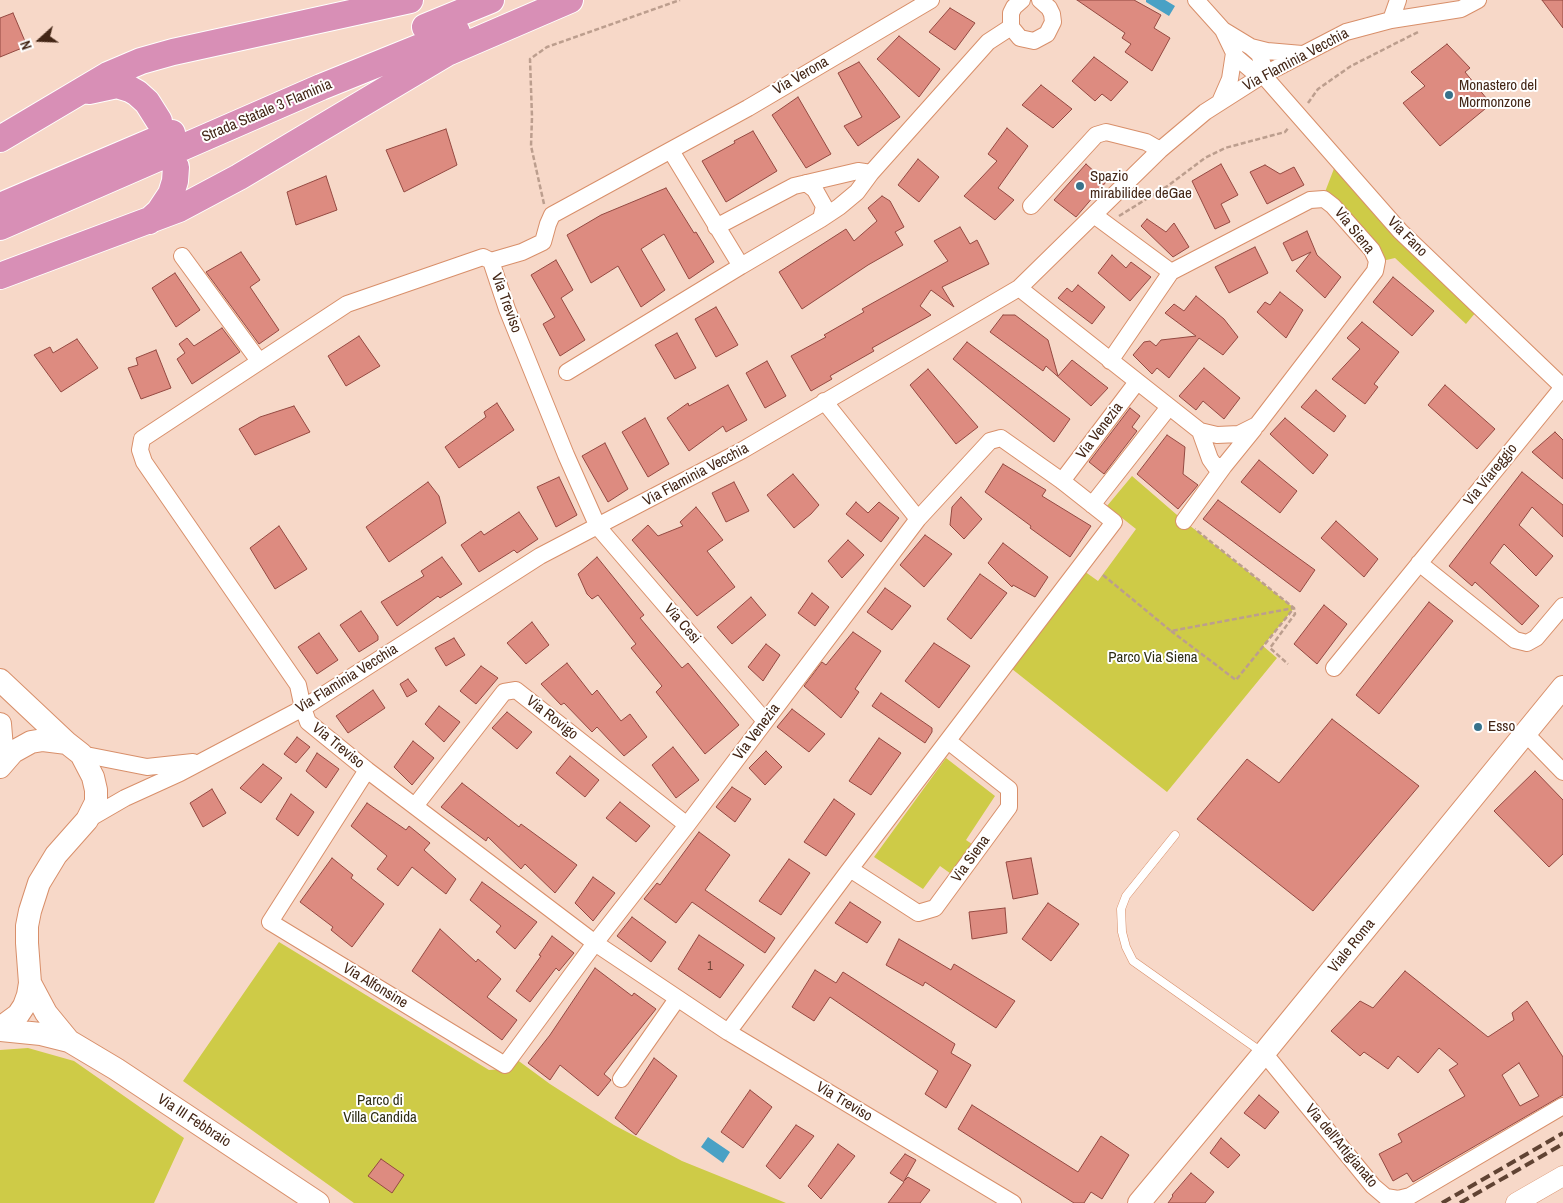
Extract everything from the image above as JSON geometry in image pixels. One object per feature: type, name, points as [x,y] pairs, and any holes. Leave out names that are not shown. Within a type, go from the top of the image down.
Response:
[{"type":"highway","points":[[0,139],[117,70],[165,54],[410,0]]},
{"type":"highway","name":"Strada Statale 3 Flaminia","points":[[0,206],[491,0]]},
{"type":"highway","name":"Strada Statale 3 Flaminia","points":[[0,227],[321,87],[537,0]]},
{"type":"highway","points":[[0,276],[173,213],[239,177],[447,53],[570,0]]},
{"type":"highway","points":[[74,95],[110,86],[123,86],[137,92],[151,107],[159,121]]},
{"type":"highway","points":[[148,221],[159,212],[171,194],[175,181],[176,167]]},
{"type":"main road","points":[[0,680],[74,748]]},
{"type":"main road","name":"Viale Roma","points":[[1139,1203],[1563,687]]},
{"type":"main road","points":[[0,724],[2,732],[0,761]]},
{"type":"main road","name":"Via Flaminia Vecchia","points":[[0,767],[13,752],[31,742],[43,740],[74,748],[93,777],[96,790],[96,802],[88,820],[51,862],[39,883],[33,898],[27,935],[30,983],[24,1006],[18,1015],[0,1029]]},
{"type":"main road","points":[[30,983],[46,1013],[69,1041]]},
{"type":"main road","points":[[0,1029],[41,1034],[69,1041]]},
{"type":"main road","name":"Via III Febbraio","points":[[69,1041],[318,1203]]},
{"type":"street","name":"Via Verona","points":[[491,261],[522,252],[543,242],[552,215],[748,108],[931,0]]},
{"type":"street","points":[[1022,0],[1014,7],[1011,13],[1011,27],[1020,38],[1034,41],[1047,34],[1051,28],[1052,14],[1049,8],[1040,0]]},
{"type":"street","points":[[1196,0],[1223,30],[1234,53],[1243,64],[1263,75],[1263,65],[1258,54],[1251,47],[1223,30]]},
{"type":"street","points":[[1391,20],[1398,0]]},
{"type":"street","name":"Via Flaminia Vecchia","points":[[88,820],[125,798],[203,761],[303,708],[540,556],[741,451],[1019,288],[1160,150],[1204,112],[1263,75],[1346,32],[1391,20],[1461,10],[1478,0]]},
{"type":"street","points":[[566,372],[839,207],[856,192],[988,42],[1011,27]]},
{"type":"street","points":[[1251,47],[1275,52],[1304,54]]},
{"type":"street","points":[[1220,102],[1230,78],[1234,53]]},
{"type":"street","name":"Via Fano","points":[[1263,75],[1400,232],[1563,387]]},
{"type":"street","points":[[1031,206],[1096,135],[1106,132],[1146,142],[1160,150]]},
{"type":"street","points":[[671,151],[741,266]]},
{"type":"street","points":[[716,227],[781,192],[806,182],[858,171],[871,173]]},
{"type":"street","points":[[806,182],[815,190],[824,206],[821,219]]},
{"type":"street","name":"Via Siena","points":[[1170,272],[1310,200],[1324,199],[1333,206],[1372,250],[1377,261],[1375,271],[1224,466],[1184,521]]},
{"type":"street","points":[[1094,215],[1170,272],[1110,361]]},
{"type":"street","points":[[182,256],[259,362]]},
{"type":"street","name":"Via Treviso","points":[[598,527],[566,455],[507,309],[491,261],[483,257],[347,304],[142,439],[140,450],[144,462],[298,685],[308,722],[367,770],[595,943],[676,999],[1013,1203]]},
{"type":"street","points":[[1019,288],[1200,431],[1217,435],[1239,434],[1257,425]]},
{"type":"street","name":"Via Venezia","points":[[1062,481],[1138,382]]},
{"type":"street","name":"Via Viareggio","points":[[1334,668],[1563,387]]},
{"type":"street","points":[[824,401],[918,519]]},
{"type":"street","points":[[728,1032],[1114,522],[1092,505],[1169,407]]},
{"type":"street","points":[[1200,431],[1210,459],[1215,466],[1224,466]]},
{"type":"street","name":"Via Venezia","points":[[595,943],[687,825],[918,519],[990,441],[1001,438],[1062,481],[1092,505]]},
{"type":"street","name":"Via Cesi","points":[[598,527],[766,721]]},
{"type":"street","points":[[1419,563],[1515,640],[1527,642],[1536,638],[1563,606]]},
{"type":"street","name":"Via Rovigo","points":[[415,806],[504,692],[516,690],[687,825]]},
{"type":"street","points":[[1526,734],[1563,772]]},
{"type":"street","name":"Via Siena","points":[[850,869],[918,912],[935,908],[1009,807],[1009,789],[948,741]]},
{"type":"street","name":"Via Flaminia Vecchia","points":[[74,748],[147,767],[203,761]]},
{"type":"street","name":"Via Alfonsine","points":[[367,770],[270,922],[505,1065],[595,943]]},
{"type":"street","points":[[622,1079],[676,999]]},
{"type":"street","name":"Via dell'Artigianato","points":[[1264,1053],[1373,1186],[1386,1197],[1398,1199],[1410,1196],[1563,1106]]},
{"type":"street","points":[[1516,1203],[1563,1176]]},
{"type":"lane","points":[[1176,835],[1126,896],[1121,909],[1122,932],[1126,947],[1133,961],[1264,1053]]},
{"type":"path","points":[[548,224],[531,146],[530,59],[547,47],[680,0]]},
{"type":"path","points":[[1184,521],[1294,608],[1295,614],[1270,648],[1288,664]]},
{"type":"path","points":[[1102,576],[1170,631],[1236,680],[1294,608]]},
{"type":"path","points":[[1170,631],[1294,608]]},
{"type":"green space","points":[[1335,166],[1476,312],[1466,324],[1395,258],[1382,261],[1325,192]]},
{"type":"green space","name":"Parco Via Siena","points":[[1132,476],[1184,521],[1294,608],[1263,646],[1277,658],[1167,792],[1012,669],[1084,571],[1098,581],[1136,529],[1107,506]]},
{"type":"green space","points":[[946,758],[995,796],[966,840],[975,846],[954,876],[940,866],[923,889],[874,857]]},
{"type":"green space","name":"Parco di Villa Candida","points":[[279,942],[489,1070],[505,1069],[516,1059],[550,1084],[614,1125],[682,1161],[786,1203],[354,1203],[183,1081]]},
{"type":"green space","points":[[28,1048],[74,1061],[184,1138],[154,1203],[0,1203],[0,1050]]},
{"type":"water","points":[[1146,0],[1165,0],[1175,6],[1169,16],[1146,2]]},
{"type":"water","points":[[708,1137],[730,1152],[723,1163],[701,1147]]},
{"type":"building","points":[[1077,0],[1134,0],[1161,15],[1154,28],[1170,38],[1152,71],[1125,52],[1131,44],[1122,38],[1125,33]]},
{"type":"building","points":[[1542,0],[1563,0],[1563,28]]},
{"type":"building","points":[[950,8],[975,23],[955,50],[929,32]]},
{"type":"building","points":[[13,13],[27,46],[0,57],[0,18]]},
{"type":"building","points":[[899,36],[940,69],[919,97],[877,59]]},
{"type":"building","name":"Monastero del Mormonzone","points":[[1447,44],[1470,68],[1465,72],[1491,104],[1440,146],[1403,103],[1425,86],[1411,72]]},
{"type":"building","points":[[1094,57],[1128,82],[1111,101],[1102,94],[1095,101],[1072,81]]},
{"type":"building","points":[[859,62],[900,117],[858,146],[844,126],[862,117],[838,73]]},
{"type":"building","points":[[1041,85],[1072,109],[1053,128],[1022,105]]},
{"type":"building","points":[[798,97],[831,154],[806,168],[772,115]]},
{"type":"building","points":[[1007,128],[1028,146],[998,188],[1014,200],[995,220],[964,196],[997,161],[988,154]]},
{"type":"building","points":[[446,129],[457,165],[404,192],[386,150]]},
{"type":"building","points":[[753,131],[777,171],[726,202],[702,161]]},
{"type":"building","points":[[918,159],[939,177],[919,202],[898,185]]},
{"type":"building","points":[[1086,164],[1106,182],[1076,217],[1054,200]]},
{"type":"building","points":[[1221,164],[1238,195],[1221,204],[1230,222],[1215,229],[1192,181]]},
{"type":"building","points":[[1265,165],[1280,174],[1294,167],[1304,185],[1267,204],[1250,172]]},
{"type":"building","points":[[326,176],[337,210],[296,225],[287,192]]},
{"type":"building","points":[[666,188],[714,262],[689,279],[664,234],[641,249],[665,290],[641,307],[618,266],[591,283],[567,235],[601,215]]},
{"type":"building","points":[[882,196],[890,201],[904,227],[895,232],[903,245],[868,265],[802,309],[779,272],[846,229],[854,241],[877,221],[868,208]]},
{"type":"building","points":[[1147,219],[1166,232],[1174,223],[1189,247],[1173,257],[1141,226]]},
{"type":"building","points":[[960,227],[970,244],[977,240],[989,264],[942,287],[954,307],[931,290],[920,306],[931,315],[872,348],[874,351],[830,376],[832,379],[811,391],[791,356],[826,337],[824,335],[864,312],[862,309],[948,261],[934,241]]},
{"type":"building","points":[[1307,231],[1317,255],[1341,277],[1325,298],[1296,271],[1311,252],[1292,261],[1283,243]]},
{"type":"building","points":[[1255,247],[1268,273],[1229,293],[1215,267]]},
{"type":"building","points":[[241,252],[260,280],[250,287],[279,330],[259,344],[206,272]]},
{"type":"building","points":[[1112,255],[1126,268],[1131,262],[1151,277],[1130,301],[1098,273]]},
{"type":"building","points":[[556,260],[573,290],[561,298],[585,340],[560,356],[543,324],[555,317],[531,275]]},
{"type":"building","points":[[175,273],[200,310],[176,327],[152,288]]},
{"type":"building","points":[[1393,277],[1434,311],[1412,336],[1373,302]]},
{"type":"building","points":[[1078,285],[1105,307],[1092,324],[1058,298],[1067,288],[1072,292]]},
{"type":"building","points":[[1280,292],[1303,310],[1286,338],[1257,312],[1265,302],[1270,305]]},
{"type":"building","points":[[1196,296],[1224,319],[1238,337],[1223,355],[1199,338],[1169,378],[1157,368],[1152,374],[1133,355],[1144,342],[1150,341],[1156,346],[1161,340],[1196,336],[1165,313],[1174,304],[1184,311]]},
{"type":"building","points":[[716,307],[738,345],[716,357],[695,319]]},
{"type":"building","points":[[1003,315],[1015,315],[1048,340],[1058,376],[1072,360],[1108,388],[1091,406],[1046,366],[1043,371],[990,332]]},
{"type":"building","points":[[1362,322],[1399,352],[1374,384],[1378,387],[1365,404],[1332,379],[1360,349],[1347,338]]},
{"type":"building","points":[[222,328],[240,352],[192,384],[177,359],[185,353],[179,344],[187,338],[194,346]]},
{"type":"building","points":[[677,333],[696,368],[675,379],[655,345]]},
{"type":"building","points":[[359,336],[380,366],[346,386],[328,356]]},
{"type":"building","points":[[77,339],[98,368],[61,392],[34,355],[50,347],[53,353]]},
{"type":"building","points":[[967,342],[1070,419],[1054,442],[953,359]]},
{"type":"building","points":[[156,350],[171,388],[141,399],[128,368],[138,365],[136,358]]},
{"type":"building","points":[[767,361],[786,396],[765,408],[746,373]]},
{"type":"building","points":[[1204,368],[1240,398],[1224,419],[1203,401],[1196,410],[1179,396]]},
{"type":"building","points":[[928,369],[978,427],[956,444],[910,385]]},
{"type":"building","points":[[728,385],[747,420],[726,432],[723,426],[689,451],[667,418],[688,403],[689,406]]},
{"type":"building","points":[[1445,385],[1495,429],[1477,449],[1428,405]]},
{"type":"building","points":[[1316,390],[1346,416],[1334,432],[1301,407]]},
{"type":"building","points":[[497,403],[514,430],[459,468],[445,447],[486,417],[484,412]]},
{"type":"building","points":[[294,406],[310,432],[255,455],[239,429],[260,417]]},
{"type":"building","points":[[1130,408],[1140,416],[1132,427],[1137,431],[1104,474],[1089,462]]},
{"type":"building","points":[[645,418],[669,464],[648,477],[622,432]]},
{"type":"building","points":[[1285,418],[1328,455],[1313,474],[1270,434]]},
{"type":"building","points":[[1555,432],[1563,440],[1563,479],[1532,452]]},
{"type":"building","points":[[1167,435],[1185,447],[1183,474],[1198,485],[1178,509],[1137,474]]},
{"type":"building","points":[[605,443],[628,489],[608,502],[582,456]]},
{"type":"building","points":[[1259,460],[1297,491],[1280,513],[1241,482]]},
{"type":"building","points":[[1003,464],[1046,490],[1042,496],[1091,526],[1070,557],[985,492]]},
{"type":"building","points":[[1522,472],[1563,505],[1563,537],[1532,507],[1519,525],[1553,556],[1536,576],[1504,544],[1490,563],[1539,606],[1522,625],[1475,582],[1472,586],[1449,566]]},
{"type":"building","points":[[793,474],[819,505],[794,528],[767,495]]},
{"type":"building","points":[[559,477],[577,515],[556,527],[537,487]]},
{"type":"building","points":[[428,482],[439,496],[446,523],[389,562],[366,527]]},
{"type":"building","points":[[734,482],[749,511],[726,522],[712,493]]},
{"type":"building","points":[[961,497],[982,519],[964,539],[950,525],[952,507]]},
{"type":"building","points":[[1218,500],[1315,570],[1300,592],[1203,519]]},
{"type":"building","points":[[856,502],[868,513],[879,502],[899,518],[881,542],[846,514]]},
{"type":"building","points":[[696,507],[723,540],[707,551],[735,587],[697,616],[632,540],[648,525],[658,536],[683,526],[680,522]]},
{"type":"building","points":[[519,512],[538,539],[517,553],[514,550],[479,572],[461,545],[481,531],[484,535]]},
{"type":"building","points":[[1336,521],[1378,559],[1364,577],[1321,538]]},
{"type":"building","points":[[279,526],[307,569],[275,589],[250,548]]},
{"type":"building","points":[[925,535],[952,554],[924,587],[900,565]]},
{"type":"building","points":[[848,540],[864,555],[842,578],[828,561]]},
{"type":"building","points":[[1003,543],[1048,577],[1035,597],[1013,585],[1012,587],[988,563]]},
{"type":"building","points":[[442,557],[462,584],[440,598],[438,596],[397,626],[381,602],[424,576],[421,571]]},
{"type":"building","points":[[597,557],[644,615],[640,618],[682,668],[688,663],[739,725],[705,754],[656,692],[662,686],[631,648],[636,644],[598,595],[592,599],[587,594],[578,574]]},
{"type":"building","points":[[980,574],[1007,593],[971,639],[947,619]]},
{"type":"building","points":[[885,588],[911,606],[892,630],[867,612]]},
{"type":"building","points":[[812,593],[829,607],[815,626],[798,613]]},
{"type":"building","points":[[751,597],[766,615],[732,644],[717,627]]},
{"type":"building","points":[[1429,602],[1453,621],[1379,714],[1356,695]]},
{"type":"building","points":[[1324,605],[1347,624],[1317,664],[1294,644]]},
{"type":"building","points":[[361,611],[378,636],[378,640],[359,652],[340,625]]},
{"type":"building","points":[[532,622],[549,645],[526,664],[507,643]]},
{"type":"building","points":[[853,632],[881,651],[855,689],[859,692],[841,718],[804,686],[822,662],[826,665]]},
{"type":"building","points":[[319,633],[338,660],[317,674],[298,647]]},
{"type":"building","points":[[454,638],[465,655],[446,666],[435,648]]},
{"type":"building","points":[[934,643],[970,666],[939,708],[905,681]]},
{"type":"building","points":[[766,644],[780,655],[763,681],[748,667]]},
{"type":"building","points":[[567,663],[592,695],[597,690],[621,721],[630,714],[647,737],[624,756],[597,727],[592,732],[564,703],[561,705],[541,684]]},
{"type":"building","points":[[481,666],[498,678],[476,704],[460,691]]},
{"type":"building","points":[[408,679],[417,691],[407,697],[400,684]]},
{"type":"building","points":[[373,690],[385,708],[348,733],[336,716]]},
{"type":"building","points":[[881,693],[932,728],[932,732],[925,743],[872,706]]},
{"type":"building","points":[[439,706],[460,722],[444,742],[425,724]]},
{"type":"building","points":[[792,709],[825,734],[809,752],[777,727]]},
{"type":"building","points":[[507,712],[532,732],[517,749],[492,728]]},
{"type":"building","points":[[1332,719],[1419,786],[1313,911],[1197,819],[1247,759],[1279,783]]},
{"type":"building","points":[[297,737],[310,747],[296,763],[284,754]]},
{"type":"building","points":[[879,738],[901,753],[871,795],[849,781]]},
{"type":"building","points":[[413,741],[434,758],[412,785],[394,767]]},
{"type":"building","points":[[673,747],[699,780],[676,798],[652,765]]},
{"type":"building","points":[[766,751],[782,767],[765,785],[749,768]]},
{"type":"building","points":[[317,753],[339,769],[326,788],[306,771]]},
{"type":"building","points":[[570,756],[599,780],[585,797],[556,773]]},
{"type":"building","points":[[263,764],[282,778],[261,803],[240,788]]},
{"type":"building","points":[[1535,771],[1563,800],[1563,854],[1549,867],[1494,811]]},
{"type":"building","points":[[462,783],[519,827],[521,824],[577,865],[555,893],[525,864],[521,869],[488,837],[486,841],[441,807]]},
{"type":"building","points":[[732,787],[751,799],[735,822],[716,807]]},
{"type":"building","points":[[212,789],[226,813],[203,827],[190,803]]},
{"type":"building","points":[[291,794],[314,812],[298,836],[276,819]]},
{"type":"building","points":[[834,799],[855,814],[826,856],[804,842]]},
{"type":"building","points":[[620,802],[650,826],[636,842],[606,818]]},
{"type":"building","points":[[367,803],[406,830],[409,826],[430,843],[424,850],[456,879],[446,894],[412,867],[398,886],[377,869],[387,856],[351,826]]},
{"type":"building","points":[[699,832],[730,855],[705,890],[775,938],[765,953],[692,902],[676,923],[644,899],[657,883],[660,885]]},
{"type":"building","points":[[332,858],[353,875],[351,878],[384,904],[352,947],[331,930],[333,927],[300,902]]},
{"type":"building","points":[[1031,858],[1038,894],[1013,899],[1006,862]]},
{"type":"building","points":[[789,859],[810,873],[781,915],[759,901]]},
{"type":"building","points":[[593,877],[615,893],[593,921],[575,903]]},
{"type":"building","points":[[482,882],[537,922],[515,949],[496,932],[501,926],[470,900]]},
{"type":"building","points":[[850,902],[881,922],[867,943],[835,923]]},
{"type":"building","points":[[1048,903],[1079,924],[1051,961],[1022,939]]},
{"type":"building","points":[[1005,908],[1007,933],[972,939],[969,912]]},
{"type":"building","points":[[632,917],[666,942],[651,962],[617,936]]},
{"type":"building","points":[[440,929],[476,962],[478,959],[501,979],[487,997],[517,1020],[502,1040],[412,971]]},
{"type":"building","points":[[699,935],[744,965],[720,998],[678,969]]},
{"type":"building","points":[[552,936],[574,953],[559,971],[556,968],[530,1002],[516,991],[541,956],[539,955]]},
{"type":"building","points":[[899,939],[951,970],[954,964],[1015,1001],[996,1028],[925,982],[923,986],[886,965]]},
{"type":"building","points":[[595,968],[632,996],[634,993],[656,1009],[604,1074],[611,1080],[598,1096],[560,1065],[550,1080],[528,1063],[550,1035]]},
{"type":"building","points":[[815,970],[836,983],[843,972],[955,1044],[951,1053],[971,1065],[946,1108],[925,1094],[938,1071],[830,997],[814,1021],[792,1007]]},
{"type":"building","points":[[1405,971],[1488,1037],[1514,1020],[1512,1013],[1527,1001],[1563,1057],[1563,1095],[1413,1182],[1407,1173],[1393,1181],[1379,1154],[1402,1142],[1398,1134],[1465,1096],[1449,1070],[1458,1064],[1439,1048],[1418,1073],[1398,1056],[1388,1069],[1364,1052],[1360,1056],[1331,1031],[1360,1001],[1373,1008]],"holes":[[[1519,1063],[1539,1096],[1520,1106],[1502,1075]]]},
{"type":"building","points":[[654,1058],[677,1076],[636,1135],[615,1118]]},
{"type":"building","points":[[750,1090],[772,1107],[743,1148],[721,1132]]},
{"type":"building","points":[[1259,1095],[1279,1112],[1265,1129],[1244,1113]]},
{"type":"building","points":[[972,1105],[1078,1172],[1101,1136],[1129,1155],[1102,1199],[1091,1192],[1084,1203],[1074,1203],[958,1129]]},
{"type":"building","points":[[796,1125],[814,1136],[780,1179],[766,1166]]},
{"type":"building","points":[[1221,1138],[1240,1155],[1228,1168],[1210,1153]]},
{"type":"building","points":[[838,1144],[855,1156],[821,1199],[808,1186]]},
{"type":"building","points":[[905,1154],[916,1160],[904,1181],[908,1177],[930,1190],[920,1203],[888,1203],[904,1182],[890,1173]]},
{"type":"building","points":[[381,1159],[404,1175],[392,1193],[368,1176]]},
{"type":"building","points":[[1191,1173],[1214,1192],[1205,1203],[1168,1203],[1172,1195]]},
{"type":"railway","points":[[1442,1203],[1563,1133]]},
{"type":"railway","points":[[1460,1203],[1563,1144]]},
{"type":"place","name":"Monastero del Mormonzone","points":[[1449,95]]},
{"type":"place","name":"Spazio mirabilidee deGae","points":[[1080,186]]},
{"type":"place","name":"Esso","points":[[1478,727]]}]
